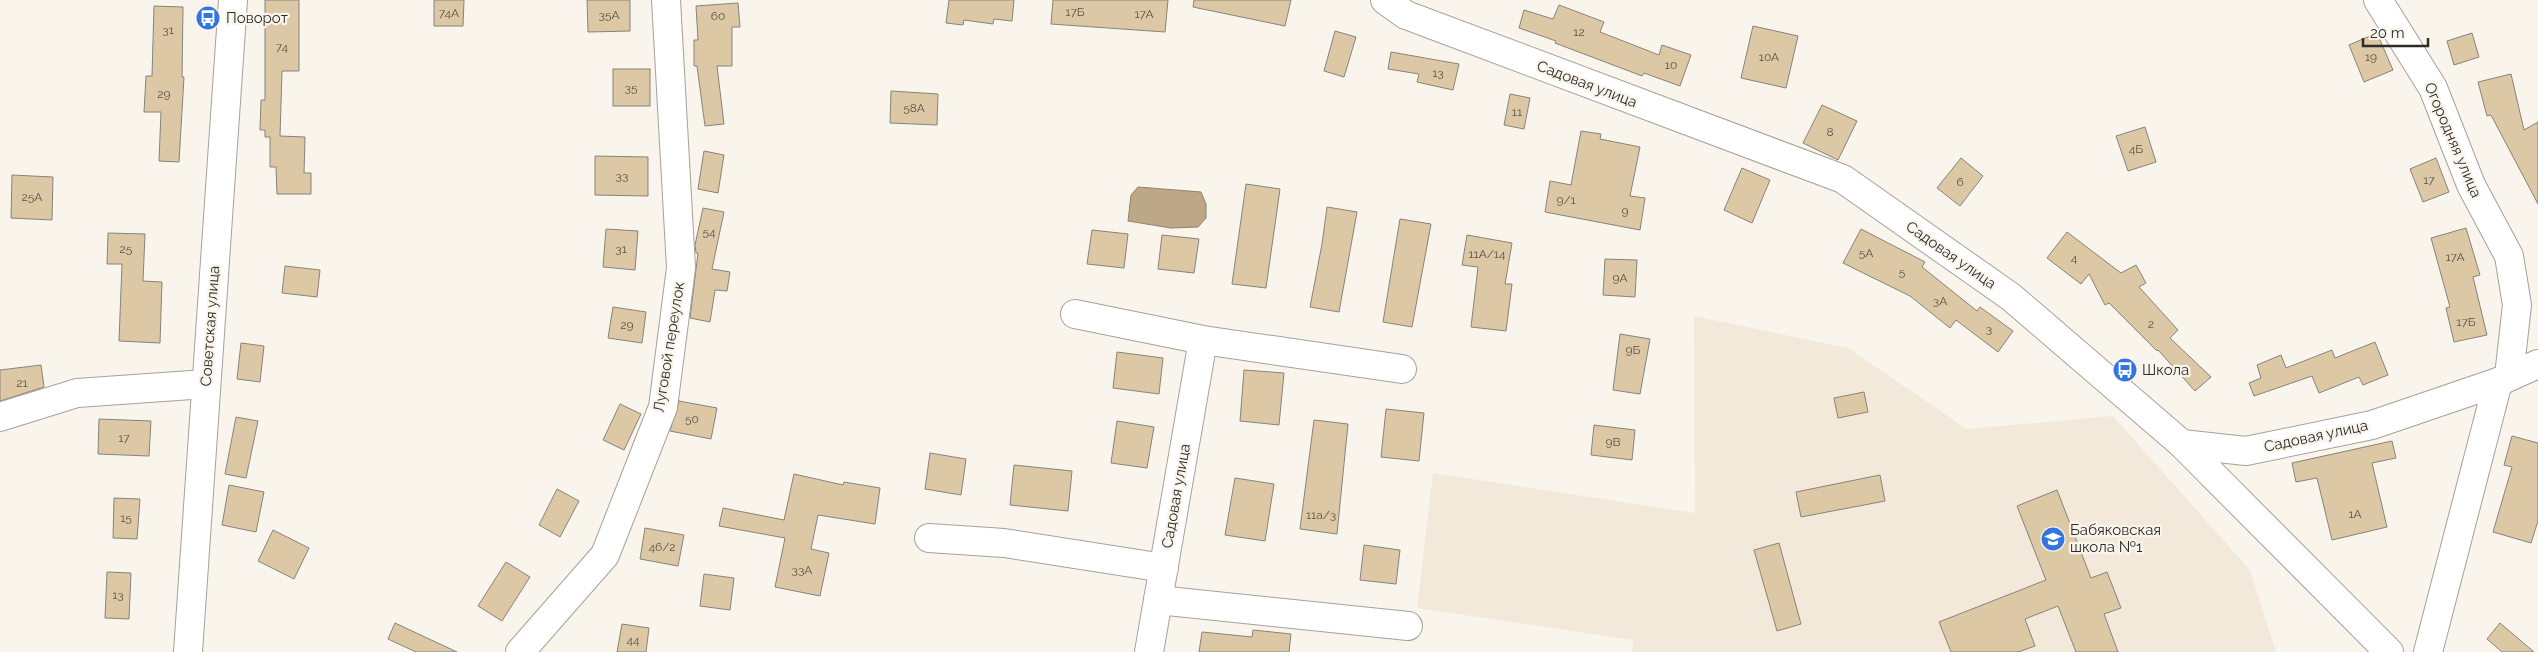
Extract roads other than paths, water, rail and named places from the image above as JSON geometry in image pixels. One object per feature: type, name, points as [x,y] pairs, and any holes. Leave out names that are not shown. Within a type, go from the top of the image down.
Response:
[{"type":"street","name":"Советская улица","points":[[188,652],[233,0]]},
{"type":"street","name":"Луговой переулок","points":[[520,652],[604,555],[663,407],[681,268],[666,0]]},
{"type":"street","name":"Садовая улица","points":[[1385,0],[1415,18],[1843,179],[2011,297],[2182,444],[2246,451],[2372,425],[2503,379]]},
{"type":"street","name":"Огородняя улица","points":[[2378,0],[2433,88],[2471,185],[2509,256],[2517,305],[2503,379],[2428,652]]},
{"type":"street","points":[[1075,314],[1203,340],[1402,369]]},
{"type":"street","name":"Садовая улица","points":[[1149,652],[1203,340]]},
{"type":"street","points":[[2503,379],[2538,364]]},
{"type":"street","points":[[0,416],[77,393],[206,384]]},
{"type":"street","points":[[2182,444],[2389,652]]},
{"type":"street","points":[[929,538],[1004,543],[1164,568]]},
{"type":"street","points":[[1158,600],[1408,626]]},
{"type":"place","name":"Поворот","points":[[208,18]]},
{"type":"place","name":"Школа","points":[[2125,370]]},
{"type":"place","name":"Бабяковская школа №1","points":[[2053,539]]}]
